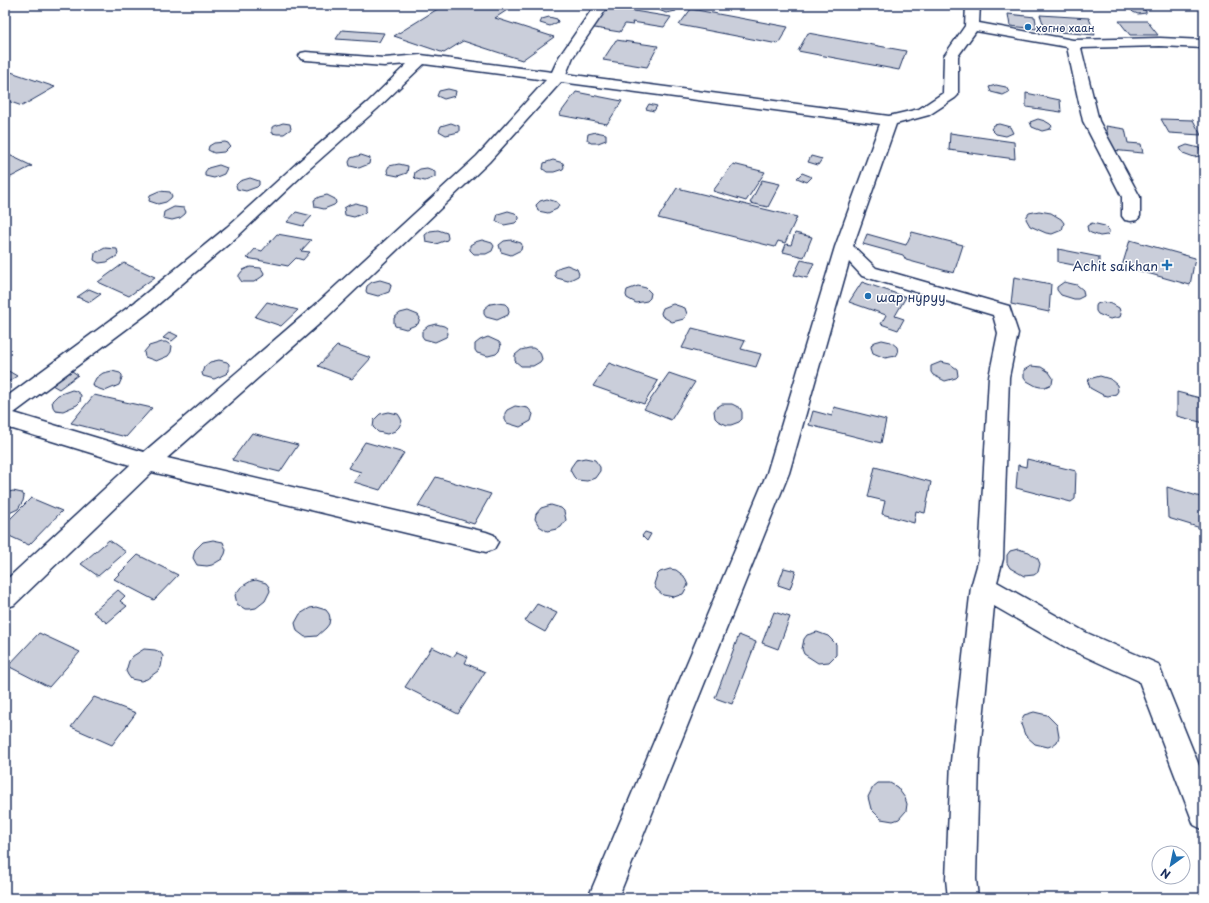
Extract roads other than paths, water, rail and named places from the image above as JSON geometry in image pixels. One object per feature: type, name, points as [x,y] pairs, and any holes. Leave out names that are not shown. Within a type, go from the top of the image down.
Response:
[{"type":"street","points":[[5,597],[148,462],[338,296],[483,159],[558,76],[566,57],[602,5]]},
{"type":"street","points":[[306,56],[384,62],[421,59],[889,121],[924,112],[950,95],[951,56],[972,26],[973,5]]},
{"type":"street","points":[[972,26],[1073,44],[1160,42],[1204,44]]},
{"type":"street","points":[[1073,44],[1092,120],[1131,197],[1131,216]]},
{"type":"street","points":[[5,409],[141,308],[234,231],[372,106],[421,59]]},
{"type":"street","points":[[602,898],[778,472],[844,247],[889,121]]},
{"type":"street","points":[[844,247],[869,272],[1002,311],[1008,333],[999,377],[991,559],[983,587],[965,761],[961,879],[963,898]]},
{"type":"street","points":[[5,421],[13,421],[148,462],[486,542]]},
{"type":"street","points":[[983,587],[1078,641],[1149,673],[1204,815]]},
{"type":"place","name":"хөгнө хаан","points":[[1028,27]]},
{"type":"place","name":"Achit saikhan","points":[[1167,265]]},
{"type":"place","name":"шар нуруу","points":[[868,296]]}]
